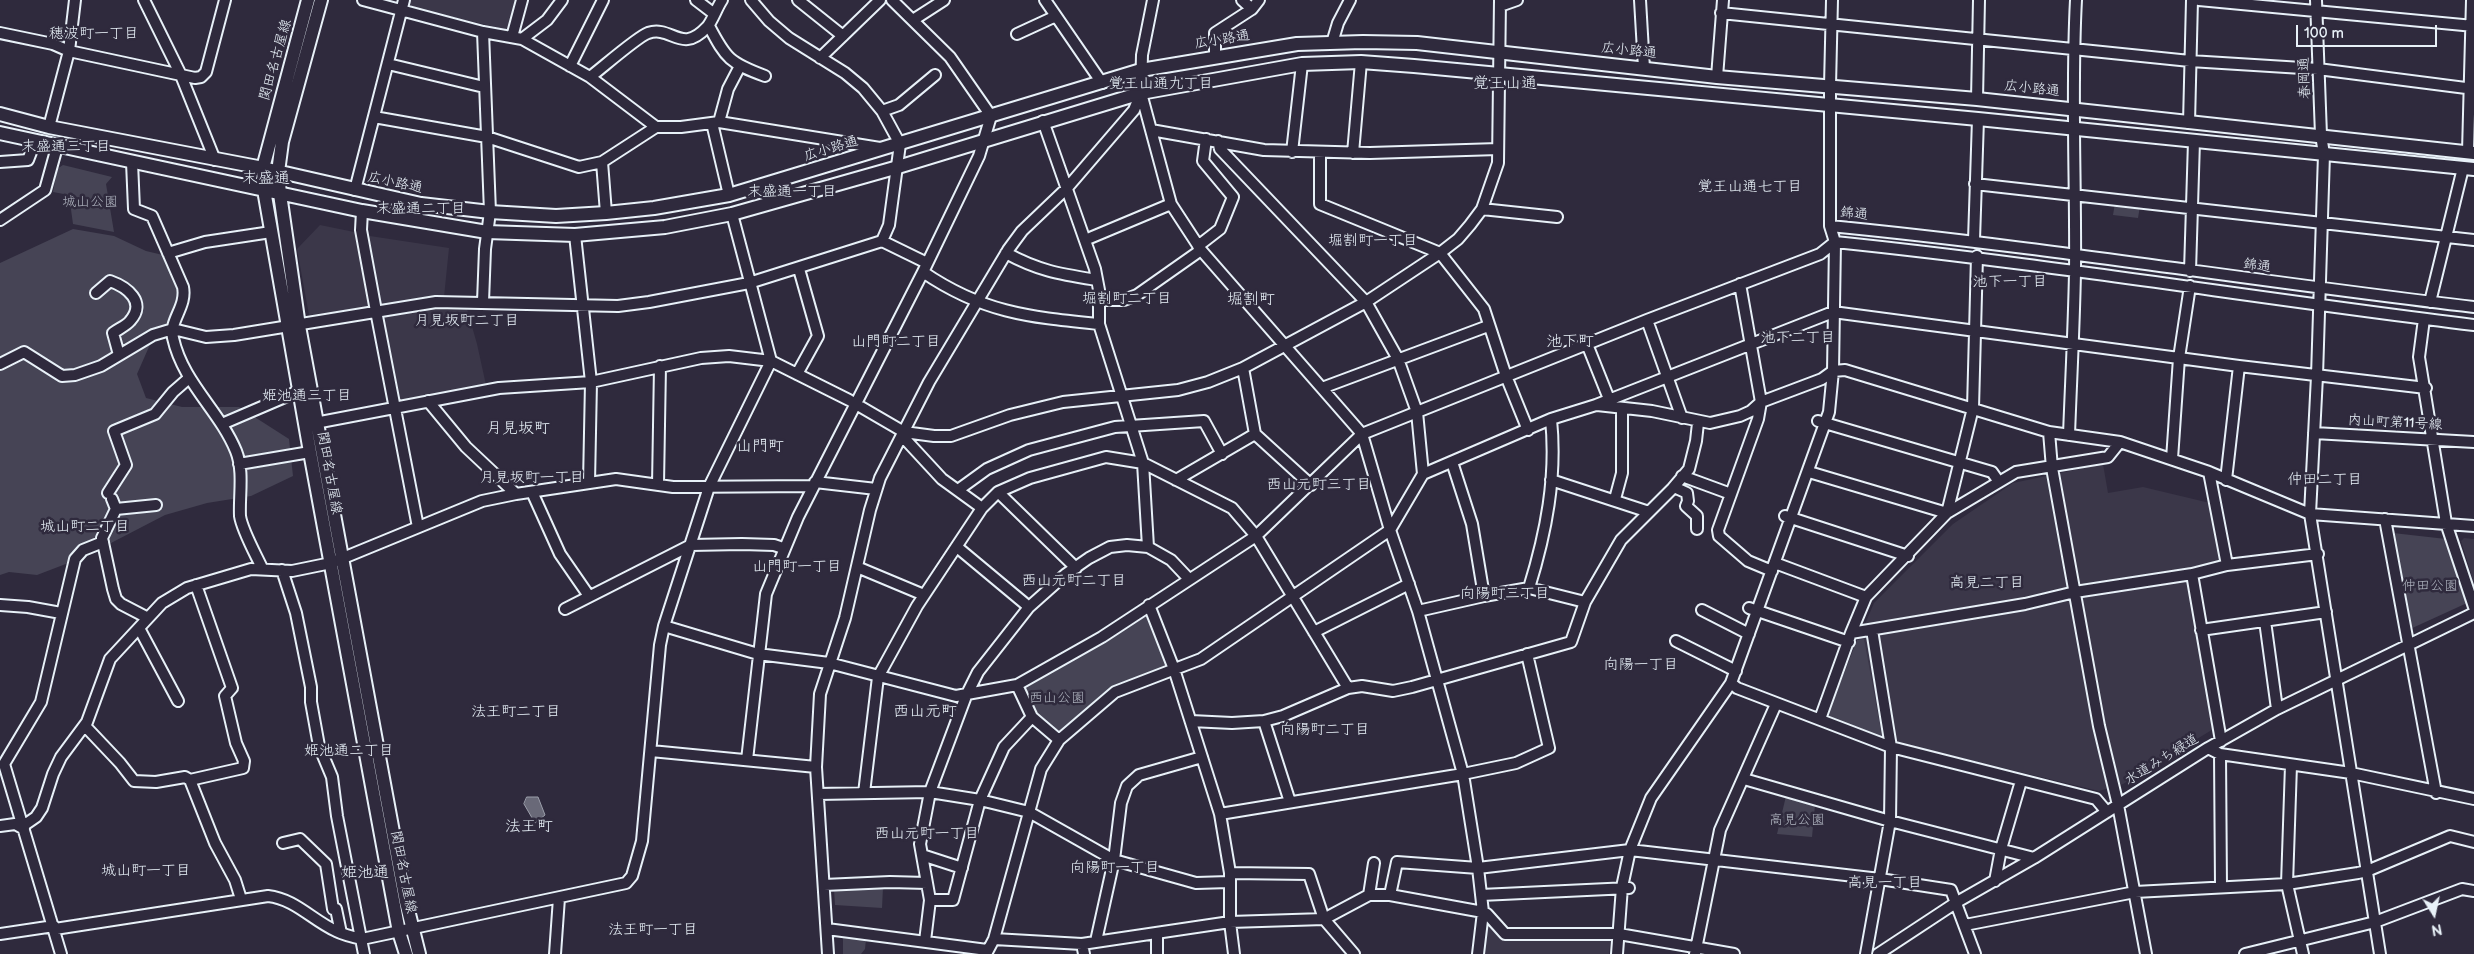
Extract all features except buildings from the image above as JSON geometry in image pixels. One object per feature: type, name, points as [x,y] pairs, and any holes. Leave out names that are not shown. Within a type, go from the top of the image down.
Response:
[{"type":"main road","name":"関田名古屋線","points":[[308,0],[263,168],[264,190],[271,232],[294,327],[399,932],[406,954]]},
{"type":"main road","name":"関田名古屋線","points":[[321,0],[282,142],[278,172],[299,391],[311,424],[310,452],[336,561],[406,902],[420,954]]},
{"type":"main road","name":"広小路通","points":[[0,114],[49,126],[263,168],[421,204],[490,212],[556,216],[654,208],[729,195],[1140,70],[1215,56],[1297,44],[1417,43],[1717,77],[1977,98],[2074,108],[2189,123],[2321,135],[2471,153]]},
{"type":"main road","points":[[0,133],[57,147],[362,211],[488,232],[575,235],[665,227],[732,214],[983,142],[1044,121],[1141,93],[1302,64],[1361,62],[1500,73],[2469,168]]},
{"type":"street","points":[[144,0],[180,73],[215,160]]},
{"type":"street","points":[[0,33],[53,44],[68,51],[180,73],[195,78],[201,77],[206,72],[225,0]]},
{"type":"street","points":[[363,0],[403,5],[483,32],[517,38],[590,77],[656,127]]},
{"type":"street","points":[[517,38],[522,0]]},
{"type":"street","points":[[517,38],[546,20],[562,0]]},
{"type":"street","points":[[570,66],[603,0]]},
{"type":"street","points":[[696,0],[713,13]]},
{"type":"street","points":[[590,77],[648,33],[663,31],[678,40],[689,40],[709,26],[713,13],[722,0]]},
{"type":"street","points":[[751,0],[769,22],[851,78],[882,111],[900,144],[889,225],[882,242]]},
{"type":"street","points":[[798,0],[843,36]]},
{"type":"street","points":[[820,58],[880,0]]},
{"type":"street","points":[[747,760],[766,594],[783,548],[925,268],[979,156],[991,116],[950,57],[892,0]]},
{"type":"street","points":[[913,20],[944,0]]},
{"type":"street","points":[[1045,0],[1102,83]]},
{"type":"street","points":[[1153,0],[1140,70],[1141,93],[1171,204],[1200,248],[1362,434],[1390,530],[1418,611],[1462,774],[1478,868],[1483,912],[1478,954]]},
{"type":"street","points":[[1242,0],[1252,9]]},
{"type":"street","points":[[1215,56],[1215,33],[1252,9],[1259,0]]},
{"type":"street","points":[[1332,43],[1338,23],[1350,0]]},
{"type":"street","points":[[311,424],[396,406],[498,388],[591,382],[701,358],[729,356],[771,361],[855,404],[904,432],[951,436],[1010,416],[1063,402],[1178,390],[1208,382],[1243,368],[1366,302],[1440,253],[1458,238],[1482,209],[1493,182],[1498,149],[1500,3],[1517,0]]},
{"type":"street","points":[[1640,0],[1644,68]]},
{"type":"street","points":[[1717,77],[1723,0]]},
{"type":"street","points":[[1617,954],[1630,850],[1651,798],[1731,683],[1749,634],[1753,610],[1773,567],[1787,517],[1808,472],[1822,422],[1833,371],[1836,242],[1830,226],[1832,0]]},
{"type":"street","points":[[1977,98],[1979,0]]},
{"type":"street","points":[[2069,435],[2075,271],[2075,129],[2072,100],[2076,0]]},
{"type":"street","points":[[2189,123],[2192,0]]},
{"type":"street","points":[[2199,0],[2316,5],[2473,26]]},
{"type":"street","points":[[2471,153],[2472,0]]},
{"type":"street","points":[[49,126],[68,51],[77,1]]},
{"type":"street","points":[[354,190],[403,5]]},
{"type":"street","name":"春岡通","points":[[2316,5],[2321,135],[2324,154],[2317,376],[2310,514],[2318,554],[2336,680],[2380,954]]},
{"type":"street","points":[[1721,13],[2190,61],[2318,69],[2472,89]]},
{"type":"street","points":[[1017,34],[1056,16]]},
{"type":"street","points":[[709,26],[726,56],[740,66],[765,76]]},
{"type":"street","points":[[483,32],[490,212],[485,250],[483,302]]},
{"type":"street","points":[[1353,153],[1361,62]]},
{"type":"street","points":[[388,64],[484,88]]},
{"type":"street","points":[[1292,152],[1302,64]]},
{"type":"street","points":[[729,195],[716,123],[728,89],[740,66]]},
{"type":"street","points":[[882,111],[899,105],[935,75]]},
{"type":"street","points":[[828,954],[816,767],[820,694],[845,618],[876,489],[929,382],[978,303],[1006,253],[1022,231],[1067,188],[1134,110],[1141,93]]},
{"type":"street","points":[[374,117],[487,137],[579,166],[602,162],[656,127],[681,127],[716,123],[884,149]]},
{"type":"street","points":[[1974,240],[1978,119]]},
{"type":"street","points":[[1044,121],[1097,280],[1100,300],[1099,324],[1143,463],[1148,547]]},
{"type":"street","points":[[1150,130],[1264,150],[1292,152],[1353,153],[1498,149]]},
{"type":"street","points":[[1100,300],[1124,300],[1137,294],[1200,248],[1220,228],[1233,197],[1203,160],[1206,139]]},
{"type":"street","points":[[827,929],[925,941],[987,952],[994,939],[1041,769],[1046,758],[1059,740],[1115,692],[1201,659],[1390,530],[1423,474],[1417,412],[1398,359],[1366,302],[1220,149],[1218,141]]},
{"type":"street","points":[[2190,271],[2194,141]]},
{"type":"street","points":[[0,162],[28,160],[35,142]]},
{"type":"street","points":[[0,220],[45,190],[57,147]]},
{"type":"street","points":[[1320,153],[1320,204],[1440,253],[1484,309],[1488,326],[1506,376],[1528,430]]},
{"type":"street","points":[[132,162],[134,209],[152,216],[184,294],[181,309],[172,329],[176,349],[194,388],[222,424],[237,454],[239,464],[240,518],[262,568]]},
{"type":"street","points":[[602,162],[606,213]]},
{"type":"street","points":[[2430,302],[2446,237],[2469,168]]},
{"type":"street","points":[[1975,184],[2474,240]]},
{"type":"street","points":[[1085,240],[1171,204]]},
{"type":"street","points":[[1482,209],[1557,217]]},
{"type":"street","points":[[362,211],[361,230],[418,527]]},
{"type":"street","points":[[0,934],[55,928],[268,896],[281,897],[341,933],[362,939],[413,930],[626,883],[632,876],[642,841],[660,646],[664,626],[709,487],[771,361],[732,214]]},
{"type":"street","name":"錦通","points":[[1820,254],[1830,226],[1974,240],[2190,271],[2474,307]]},
{"type":"street","points":[[168,253],[205,242],[271,232]]},
{"type":"street","points":[[575,235],[591,382],[589,484]]},
{"type":"street","points":[[0,364],[24,352],[62,376],[75,375],[101,366],[153,335],[172,329],[206,337],[294,327],[376,311],[436,302],[618,306],[634,304],[706,292],[749,282],[799,269],[882,242],[978,303],[1010,313],[1099,324]]},
{"type":"street","points":[[664,626],[758,654],[829,663],[956,696],[966,696],[1017,685],[1102,637],[1256,536],[1362,434],[1647,320],[1820,254],[1836,242],[1976,256],[2319,306],[2474,325]]},
{"type":"street","points":[[1006,253],[1027,265],[1046,271],[1097,280]]},
{"type":"street","points":[[1820,254],[1835,262]]},
{"type":"street","points":[[1947,513],[1973,408],[1976,256]]},
{"type":"street","points":[[797,374],[818,336],[799,269]]},
{"type":"street","points":[[96,293],[110,281],[123,285],[133,295],[135,311],[130,322],[113,333],[119,355]]},
{"type":"street","points":[[1740,284],[1761,402],[1758,419],[1718,530],[1719,536],[1748,561],[1773,567],[1866,597]]},
{"type":"street","points":[[2172,459],[2179,358],[2190,286]]},
{"type":"street","points":[[1423,474],[1551,419],[1596,404],[1833,312],[1976,332],[2072,342],[2317,376],[2426,388]]},
{"type":"street","points":[[2424,319],[2419,358],[2426,388],[2446,523],[2474,607]]},
{"type":"street","points":[[1647,320],[1682,418]]},
{"type":"street","points":[[1322,388],[1488,326]]},
{"type":"street","points":[[1587,344],[1608,399]]},
{"type":"street","points":[[658,485],[660,366]]},
{"type":"street","points":[[2226,480],[2240,366]]},
{"type":"street","points":[[1243,368],[1255,434],[1311,485]]},
{"type":"street","points":[[1596,404],[1622,409],[1652,411],[1710,424],[1740,416],[1752,411],[1761,402],[1822,379],[1833,371],[1844,370],[2049,432],[2120,442],[2209,472],[2310,514],[2474,526]]},
{"type":"street","points":[[116,509],[110,496],[126,465],[114,431],[155,414],[173,392],[189,378]]},
{"type":"street","points":[[222,424],[299,391]]},
{"type":"street","points":[[428,401],[466,447],[516,494]]},
{"type":"street","points":[[1615,500],[1622,472],[1622,409]]},
{"type":"street","points":[[1529,588],[1544,537],[1554,450],[1551,419]]},
{"type":"street","points":[[958,490],[987,469],[1029,450],[1115,427],[1204,421],[1222,454]]},
{"type":"street","points":[[1191,721],[1232,723],[1264,721],[1283,716],[1348,688],[1362,686],[1393,691],[1570,642],[1585,602],[1621,540],[1674,487],[1689,469],[1694,455],[1698,422]]},
{"type":"street","points":[[1822,422],[1992,472],[1999,482]]},
{"type":"street","points":[[904,432],[905,439],[942,478],[982,508]]},
{"type":"street","points":[[2049,432],[2052,468],[2099,726],[2118,805],[2146,954]]},
{"type":"street","name":"内山町第11号線","points":[[2314,433],[2474,442]]},
{"type":"street","points":[[1176,480],[1255,434]]},
{"type":"street","points":[[1820,719],[1866,597],[1908,556],[1947,513],[2016,472],[2052,468],[2108,457],[2120,442]]},
{"type":"street","points":[[239,464],[310,452]]},
{"type":"street","points":[[864,793],[878,677],[924,595],[982,508],[998,492],[1030,478],[1106,457],[1143,463],[1232,508],[1256,536],[1348,688]]},
{"type":"street","points":[[1452,462],[1472,524],[1484,596]]},
{"type":"street","points":[[1808,472],[1947,513]]},
{"type":"street","points":[[2209,472],[2227,564]]},
{"type":"street","points":[[1682,476],[1731,494]]},
{"type":"street","points":[[23,827],[36,817],[42,808],[53,774],[61,757],[85,726],[110,659],[162,603],[196,585],[251,569],[262,568],[292,571],[336,561],[482,501],[616,479],[658,485],[709,487],[814,484],[876,489]]},
{"type":"street","points":[[1551,480],[1649,512]]},
{"type":"street","points":[[1674,487],[1687,493],[1688,501],[1686,506],[1697,516],[1697,529]]},
{"type":"street","points":[[532,492],[560,554],[589,596]]},
{"type":"street","points":[[998,492],[1076,568]]},
{"type":"street","points":[[116,509],[156,505]]},
{"type":"street","points":[[116,509],[102,538],[116,599],[148,618]]},
{"type":"street","points":[[1787,517],[1908,556]]},
{"type":"street","points":[[2385,519],[2436,793]]},
{"type":"street","points":[[61,954],[55,928],[4,764],[41,702],[74,559],[83,550],[103,542]]},
{"type":"street","points":[[565,609],[691,545],[774,545],[783,548]]},
{"type":"street","points":[[925,941],[930,900],[920,844],[930,792],[966,696],[978,672],[1029,607],[1076,568],[1110,547],[1127,545],[1148,547],[1171,560],[1188,579]]},
{"type":"street","points":[[957,547],[1029,607]]},
{"type":"street","points":[[1753,610],[1850,638],[1872,630],[1958,613],[2025,604],[2075,592],[2192,574],[2227,564],[2318,554]]},
{"type":"street","points":[[857,567],[924,595]]},
{"type":"street","points":[[282,570],[296,613],[311,687],[311,702],[319,746],[332,777],[336,794],[337,816],[364,954]]},
{"type":"street","points":[[2192,574],[2221,741]]},
{"type":"street","points":[[1314,632],[1409,584]]},
{"type":"street","points":[[190,780],[243,768],[244,761],[233,734],[225,696],[232,688],[196,585]]},
{"type":"street","points":[[1418,611],[1529,588],[1585,602]]},
{"type":"street","points":[[0,605],[28,607],[61,613]]},
{"type":"street","points":[[1149,605],[1174,669],[1220,814],[1229,878],[1230,922],[1234,954]]},
{"type":"street","points":[[1702,610],[1749,634]]},
{"type":"street","points":[[2201,630],[2326,612]]},
{"type":"street","name":"水道みち緑道","points":[[1878,954],[1957,902],[2034,858],[2208,748],[2277,709],[2474,613]]},
{"type":"street","points":[[2265,621],[2277,709]]},
{"type":"street","points":[[139,628],[178,701]]},
{"type":"street","points":[[1866,954],[1890,821],[1891,747],[1872,630]]},
{"type":"street","points":[[1676,641],[1736,671]]},
{"type":"street","points":[[1220,814],[1462,774],[1516,763],[1549,748],[1527,654]]},
{"type":"street","points":[[1731,683],[1737,688],[1776,704],[1891,747],[2096,799],[2107,812]]},
{"type":"street","points":[[1017,685],[1032,717],[1059,740]]},
{"type":"street","points":[[1696,950],[1720,830],[1776,704]]},
{"type":"street","points":[[930,900],[953,900],[980,800],[1004,747],[1032,717]]},
{"type":"street","points":[[1264,721],[1290,802]]},
{"type":"street","points":[[85,726],[120,763],[134,781],[156,782],[185,777],[190,780],[215,843],[235,880],[240,899]]},
{"type":"street","points":[[2208,748],[2220,754],[2351,773],[2436,793],[2474,799]]},
{"type":"street","points":[[651,751],[816,767]]},
{"type":"street","points":[[2220,754],[2222,888]]},
{"type":"street","points":[[1096,941],[1114,860],[1121,803],[1130,782],[1139,774],[1202,757]]},
{"type":"street","points":[[2291,765],[2287,884],[2303,954]]},
{"type":"street","points":[[1744,778],[1890,821],[2034,858]]},
{"type":"street","points":[[1995,881],[2001,849],[2021,781]]},
{"type":"street","points":[[818,794],[930,792],[980,800],[1029,812],[1114,860],[1196,882],[1229,878],[1309,874],[1324,919],[1354,954]]},
{"type":"street","points":[[0,826],[15,824],[23,827]]},
{"type":"street","points":[[1965,925],[2135,892],[2287,884],[2367,871],[2450,836],[2474,842]]},
{"type":"street","points":[[283,843],[300,839],[326,864],[333,909],[336,909],[341,933]]},
{"type":"street","points":[[1390,895],[1397,862],[1478,868],[1630,850],[1880,879],[1951,890],[1975,954]]},
{"type":"street","points":[[922,855],[962,868]]},
{"type":"street","points":[[1369,895],[1374,863]]},
{"type":"street","points":[[824,885],[890,882],[927,883]]},
{"type":"street","points":[[1481,895],[1625,888]]},
{"type":"street","points":[[2245,954],[2375,922],[2462,889],[2474,891]]},
{"type":"street","points":[[994,939],[1083,949],[1096,941],[1230,922],[1324,919],[1369,895],[1390,895],[1483,912],[1488,914],[1505,934],[1619,934],[1696,950],[1734,954]]},
{"type":"street","points":[[555,954],[558,898]]},
{"type":"street","points":[[1156,933],[1157,954]]},
{"type":"shaded area","points":[[410,0],[517,0],[509,30],[413,8],[409,3]]},
{"type":"shaded area","points":[[320,225],[359,233],[371,303],[369,307],[309,315],[297,249]]},
{"type":"shaded area","points":[[370,236],[449,248],[444,297],[381,306],[368,240]]},
{"type":"shaded area","points":[[450,307],[467,309],[486,385],[402,401],[398,399],[384,318],[387,315]]},
{"type":"shaded area","points":[[2103,464],[2108,493],[2143,487],[2210,503],[2221,560],[2187,568],[2215,728],[2123,784],[2099,791],[1899,743],[1826,716],[1874,603],[1953,524],[2013,483]]},
{"type":"shaded area","points":[[2464,538],[2474,539],[2474,583],[2461,541]]},
{"type":"shaded area","points":[[1487,918],[1503,938],[1611,937],[1609,954],[1481,954]]},
{"type":"green space","name":"城山公園","points":[[63,165],[112,177],[106,184],[114,232],[73,224],[69,195],[53,192],[57,169]]},
{"type":"green space","points":[[2115,203],[2140,206],[2138,218],[2113,215]]},
{"type":"green space","points":[[73,229],[114,236],[146,251],[167,256],[182,291],[171,323],[152,340],[137,374],[146,398],[182,407],[239,407],[289,439],[293,476],[251,496],[207,503],[165,515],[84,557],[37,575],[9,572],[0,575],[0,263]]},
{"type":"green space","name":"仲田公園","points":[[2393,533],[2446,539],[2467,603],[2408,630],[2390,535]]},
{"type":"green space","name":"西山公園","points":[[1145,613],[1149,614],[1168,664],[1167,667],[1114,686],[1102,694],[1061,732],[1055,733],[1035,715],[1023,691],[1024,687]]},
{"type":"green space","points":[[1864,639],[1881,737],[1830,717],[1828,714],[1857,640]]},
{"type":"green space","name":"高見公園","points":[[1786,796],[1815,805],[1812,837],[1777,834]]},
{"type":"green space","points":[[883,887],[882,908],[835,905],[834,889]]},
{"type":"green space","points":[[843,937],[866,939],[865,949],[861,954],[843,954]]},
{"type":"water","points":[[527,797],[538,797],[545,815],[535,823],[524,804]]},
{"type":"district","name":"穂波町一丁目","points":[[94,34]]},
{"type":"district","name":"覚王山通九丁目","points":[[1161,84]]},
{"type":"district","name":"覚王山通","points":[[1505,84]]},
{"type":"district","name":"末盛通三丁目","points":[[66,147]]},
{"type":"district","name":"末盛通","points":[[266,179]]},
{"type":"district","name":"覚王山通七丁目","points":[[1750,187]]},
{"type":"district","name":"末盛通一丁目","points":[[792,192]]},
{"type":"district","name":"末盛通二丁目","points":[[421,209]]},
{"type":"district","name":"堀割町一丁目","points":[[1373,241]]},
{"type":"district","name":"池下一丁目","points":[[2010,282]]},
{"type":"district","name":"堀割町二丁目","points":[[1127,299]]},
{"type":"district","name":"堀割町","points":[[1251,300]]},
{"type":"district","name":"月見坂町二丁目","points":[[467,321]]},
{"type":"district","name":"池下二丁目","points":[[1798,338]]},
{"type":"district","name":"山門町二丁目","points":[[896,342]]},
{"type":"district","name":"池下町","points":[[1570,342]]},
{"type":"district","name":"姫池通三丁目","points":[[307,396]]},
{"type":"district","name":"月見坂町","points":[[518,429]]},
{"type":"district","name":"山門町","points":[[760,447]]},
{"type":"district","name":"月見坂町一丁目","points":[[532,478]]},
{"type":"district","name":"仲田二丁目","points":[[2325,480]]},
{"type":"district","name":"西山元町三丁目","points":[[1319,485]]},
{"type":"district","name":"城山町二丁目","points":[[85,527]]},
{"type":"district","name":"山門町一丁目","points":[[797,567]]},
{"type":"district","name":"西山元町二丁目","points":[[1074,581]]},
{"type":"district","name":"高見二丁目","points":[[1987,583]]},
{"type":"district","name":"向陽町三丁目","points":[[1505,594]]},
{"type":"district","name":"向陽一丁目","points":[[1641,665]]},
{"type":"district","name":"法王町二丁目","points":[[516,712]]},
{"type":"district","name":"西山元町","points":[[925,712]]},
{"type":"district","name":"向陽町二丁目","points":[[1325,730]]},
{"type":"district","name":"姫池通二丁目","points":[[349,751]]},
{"type":"district","name":"法王町","points":[[529,827]]},
{"type":"district","name":"西山元町一丁目","points":[[927,834]]},
{"type":"district","name":"向陽町一丁目","points":[[1115,868]]},
{"type":"district","name":"城山町一丁目","points":[[146,871]]},
{"type":"district","name":"姫池通","points":[[365,873]]},
{"type":"district","name":"高見一丁目","points":[[1885,883]]},
{"type":"district","name":"法王町一丁目","points":[[653,930]]}]
